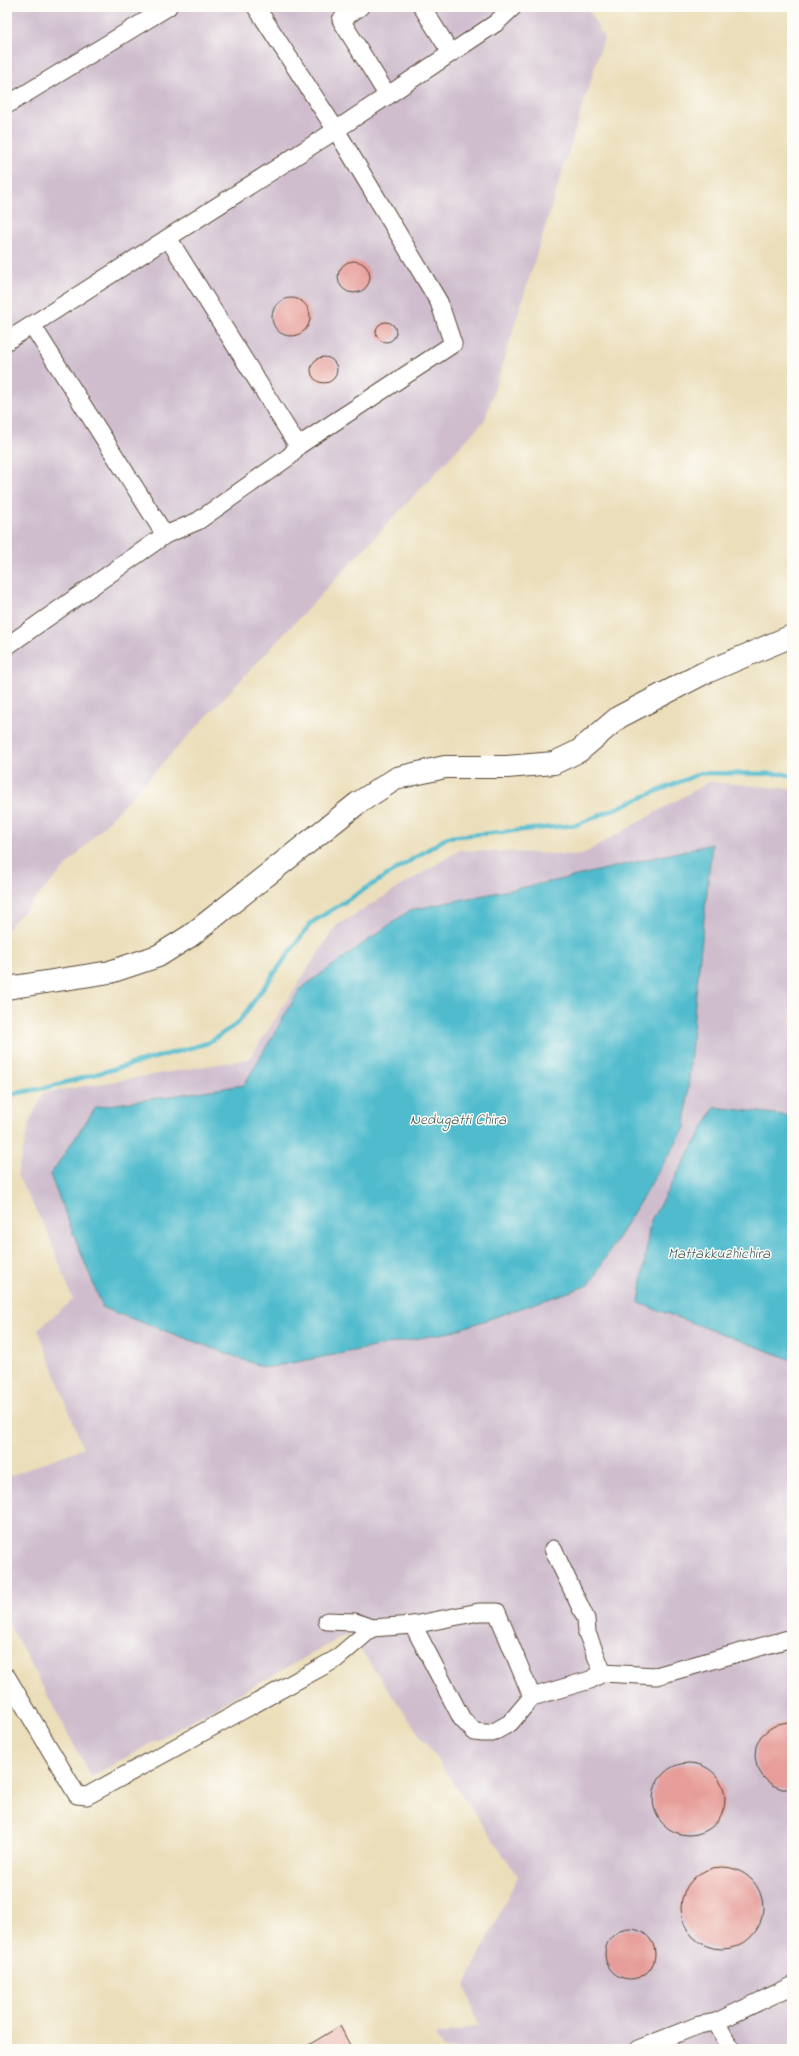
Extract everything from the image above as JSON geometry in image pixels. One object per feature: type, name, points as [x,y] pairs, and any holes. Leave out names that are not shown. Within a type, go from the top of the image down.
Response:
[{"type":"main road","points":[[7,987],[110,972],[158,956],[190,936],[358,803],[398,778],[445,767],[507,768],[554,763],[579,751],[626,714],[702,674],[792,636]]},
{"type":"lane","points":[[7,105],[168,7]]},
{"type":"lane","points":[[7,646],[165,535],[198,521],[290,456],[298,446],[453,344],[439,302],[336,130],[256,7]]},
{"type":"lane","points":[[360,7],[341,20],[388,96]]},
{"type":"lane","points":[[422,7],[451,53]]},
{"type":"lane","points":[[7,340],[388,96],[496,23],[513,7]]},
{"type":"lane","points":[[168,238],[298,446]]},
{"type":"lane","points":[[32,325],[165,535]]},
{"type":"lane","points":[[553,1549],[586,1619],[587,1633],[603,1673]]},
{"type":"lane","points":[[327,1621],[355,1622],[372,1628],[413,1625],[479,1612],[497,1612],[532,1697]]},
{"type":"lane","points":[[413,1625],[462,1719],[475,1732],[492,1734],[510,1723],[532,1697],[590,1680],[603,1673],[656,1676],[792,1638]]},
{"type":"lane","points":[[7,1678],[78,1795],[87,1796],[336,1659],[372,1628]]},
{"type":"lane","points":[[638,2049],[699,2024],[716,2022],[792,1986]]},
{"type":"lane","points":[[716,2022],[731,2049]]},
{"type":"shaded area","points":[[7,7],[587,7],[604,38],[485,420],[7,929]]},
{"type":"shaded area","points":[[709,782],[792,789],[792,2049],[443,2049],[435,2035],[479,2026],[465,1985],[518,1876],[349,1633],[91,1777],[7,1620],[7,1477],[83,1448],[38,1329],[73,1300],[47,1231],[17,1175],[31,1118],[44,1093],[249,1059],[336,926],[460,850],[581,855]]},
{"type":"water","name":"Nedugatti Chira","points":[[712,844],[695,1004],[685,1128],[589,1285],[451,1332],[266,1368],[103,1308],[50,1175],[96,1107],[244,1085],[300,989],[410,910],[559,880]]},
{"type":"water","name":"Mattakkuzhichira","points":[[715,1107],[792,1116],[792,1360],[639,1303],[650,1222]]},
{"type":"building","points":[[351,261],[357,261],[366,265],[370,277],[366,289],[357,293],[351,293],[342,289],[338,280],[338,274],[342,265]]},
{"type":"building","points":[[291,298],[304,304],[310,317],[304,330],[291,336],[278,330],[272,317],[278,304]]},
{"type":"building","points":[[386,322],[393,325],[396,332],[393,339],[386,342],[379,339],[376,332],[379,325]]},
{"type":"building","points":[[324,357],[333,361],[337,370],[333,379],[324,383],[315,379],[311,370],[315,361]]},
{"type":"building","points":[[792,1721],[792,1789],[782,1789],[772,1785],[763,1777],[757,1767],[755,1756],[756,1746],[761,1736],[769,1729],[778,1724]]},
{"type":"building","points":[[682,1763],[696,1763],[703,1765],[715,1773],[723,1785],[725,1799],[723,1813],[715,1825],[703,1833],[696,1835],[682,1835],[675,1833],[663,1825],[655,1813],[653,1806],[653,1792],[655,1785],[663,1773],[675,1765]]},
{"type":"building","points":[[722,1867],[738,1871],[751,1879],[759,1892],[763,1908],[759,1924],[751,1937],[738,1945],[722,1949],[706,1945],[693,1937],[685,1924],[681,1908],[685,1892],[693,1879],[706,1871]]},
{"type":"building","points":[[630,1929],[639,1931],[650,1940],[655,1954],[653,1963],[644,1974],[630,1979],[621,1977],[610,1968],[605,1954],[607,1945],[616,1934]]},
{"type":"building","points":[[340,2026],[352,2049],[302,2049]]},
{"type":"waterway","points":[[7,1095],[49,1087],[208,1043],[238,1023],[311,923],[448,837],[576,825],[701,773],[785,774],[792,777]]}]
